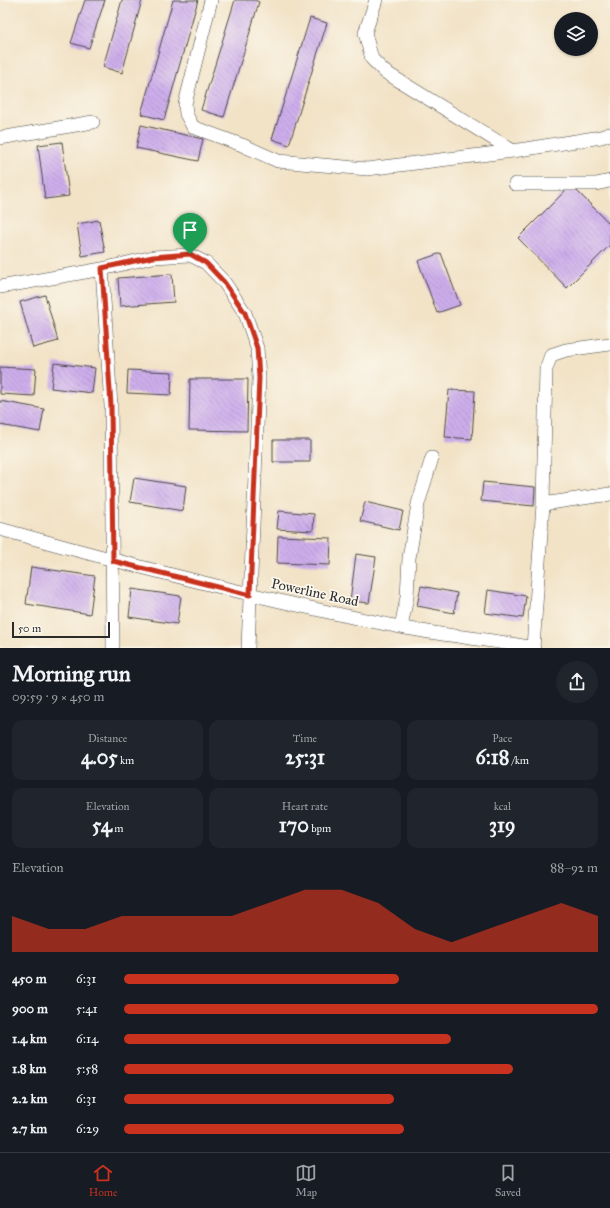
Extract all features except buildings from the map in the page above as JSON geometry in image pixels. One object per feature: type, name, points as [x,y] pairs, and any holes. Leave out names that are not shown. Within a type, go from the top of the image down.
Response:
[{"type":"street","points":[[211,0],[185,104],[186,114],[193,127],[242,145],[278,161],[367,169],[513,151],[601,137],[610,134]]},
{"type":"street","points":[[376,0],[365,34],[372,59],[385,72],[513,151]]},
{"type":"street","points":[[0,138],[94,122]]},
{"type":"street","points":[[515,184],[596,184],[610,181]]},
{"type":"street","points":[[0,287],[153,257],[190,254],[206,263],[224,282],[245,313],[257,348],[259,378],[248,648]]},
{"type":"street","points":[[102,268],[111,406],[113,648]]},
{"type":"street","points":[[534,648],[543,504],[546,369],[551,355],[566,350],[610,344]]},
{"type":"street","points":[[401,627],[407,597],[409,558],[418,504],[432,458]]},
{"type":"street","points":[[543,504],[610,494]]},
{"type":"street","name":"Powerline Road","points":[[0,529],[113,561],[250,595],[401,627],[534,648]]},
{"type":"route","points":[[190,254],[206,263],[224,282],[245,313],[257,348],[259,378],[250,595],[113,561],[111,406],[102,268],[153,257],[190,254]]}]
